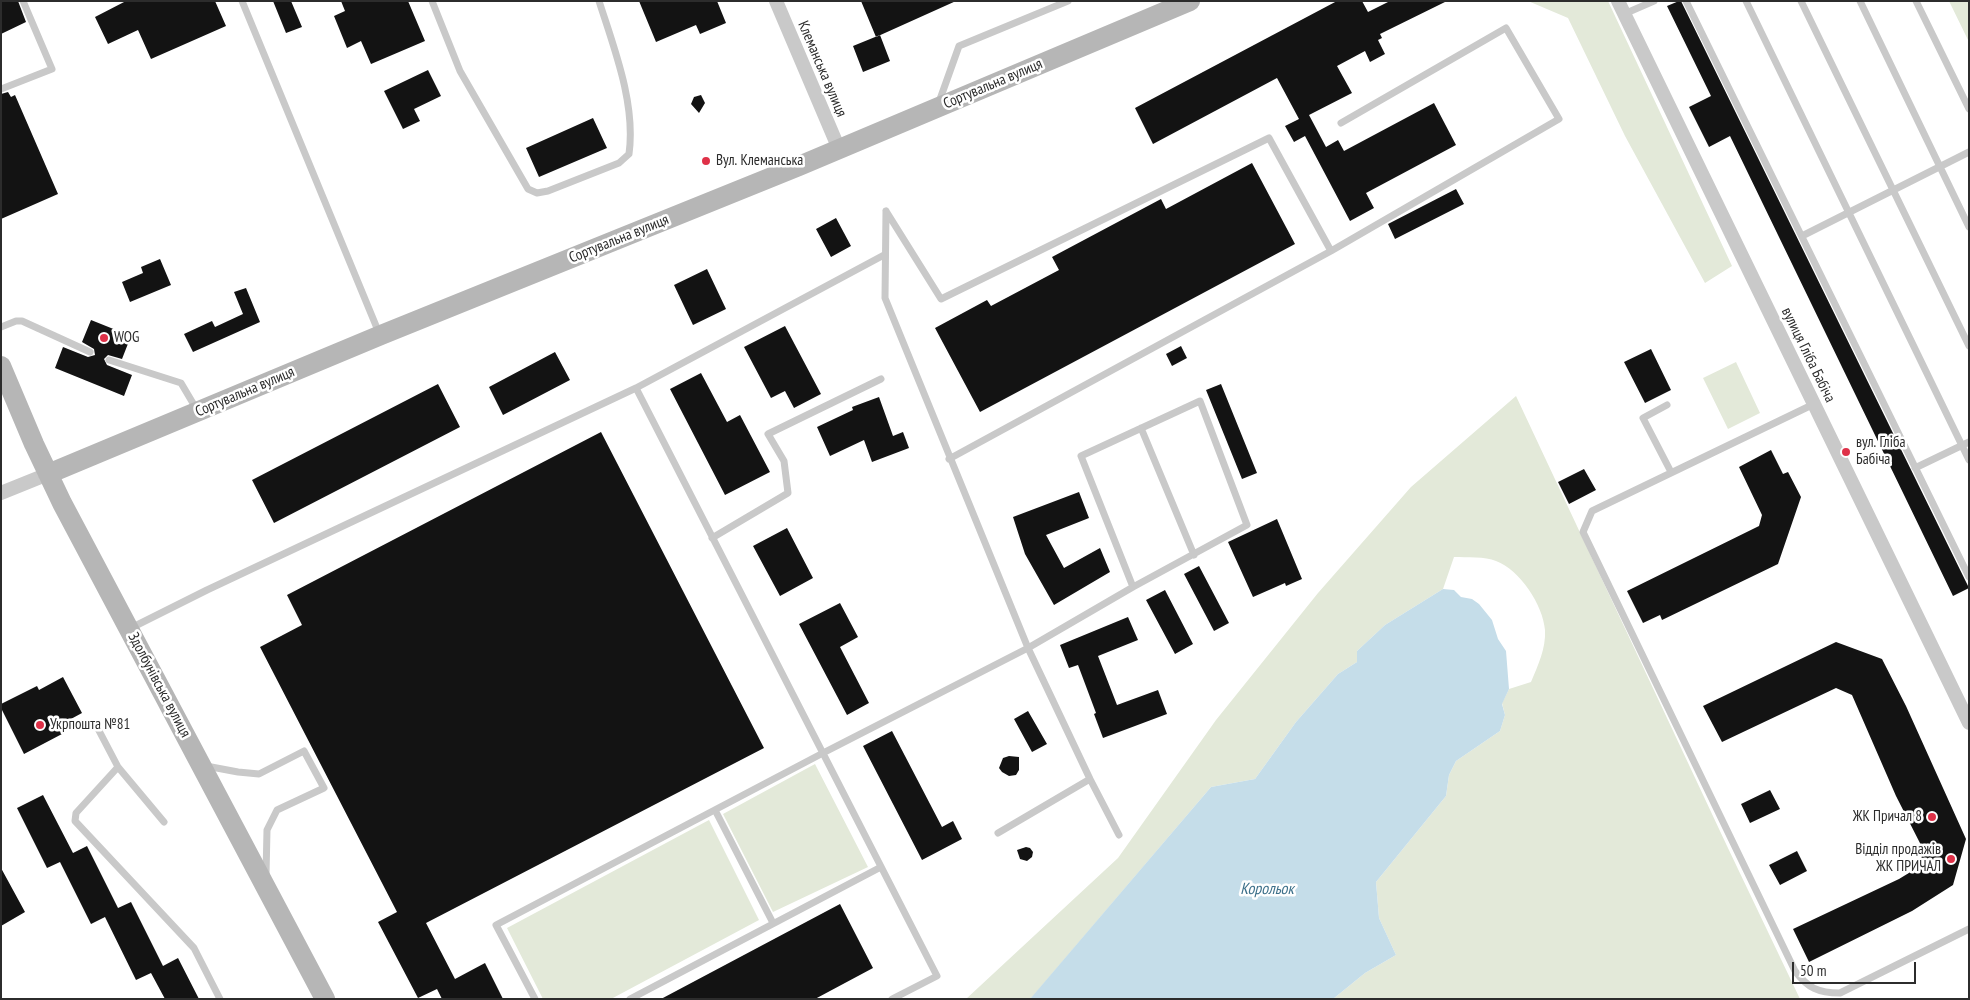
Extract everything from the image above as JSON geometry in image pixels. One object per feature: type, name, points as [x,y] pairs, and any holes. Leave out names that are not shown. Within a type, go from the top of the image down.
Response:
[{"type":"street","name":"Клеманська вулиця","points":[[776,1],[839,149]]},
{"type":"street","name":"Сортувальна вулиця","points":[[48,474],[839,149],[1190,1]]},
{"type":"street","name":"вулиця Гліба Бабіча","points":[[1618,1],[1969,723]]},
{"type":"street","name":"Здолбунівська вулиця","points":[[1,366],[48,474],[325,999]]},
{"type":"street","points":[[1,493],[48,474]]},
{"type":"lane","points":[[1,89],[52,69],[24,1]]},
{"type":"lane","points":[[242,1],[380,336]]},
{"type":"lane","points":[[432,1],[460,71],[528,188],[537,193],[548,191],[619,162],[629,154],[632,138],[622,70],[599,1]]},
{"type":"lane","points":[[937,108],[959,46],[1068,1]]},
{"type":"lane","points":[[1624,14],[1654,1]]},
{"type":"lane","points":[[1686,1],[1969,576]]},
{"type":"lane","points":[[1746,1],[1965,444],[1969,460]]},
{"type":"lane","points":[[1801,1],[1969,346]]},
{"type":"lane","points":[[1860,1],[1969,227]]},
{"type":"lane","points":[[1916,1],[1969,109]]},
{"type":"lane","points":[[949,459],[1331,251],[1559,119],[1506,28],[1341,124]]},
{"type":"lane","points":[[1119,835],[1090,779],[1028,648],[949,459],[885,298],[886,211],[941,299],[1268,138],[1331,251]]},
{"type":"lane","points":[[1802,236],[1969,152]]},
{"type":"lane","points":[[129,629],[636,388],[884,255]]},
{"type":"lane","points":[[1,327],[16,321],[22,321],[90,352]]},
{"type":"lane","points":[[109,360],[181,383],[198,412]]},
{"type":"lane","points":[[712,538],[788,493],[784,461],[768,434],[881,379]]},
{"type":"lane","points":[[636,388],[937,976],[892,999]]},
{"type":"lane","points":[[535,999],[496,925],[823,753],[1028,648],[1133,587],[1247,525],[1200,401],[1081,456],[1133,587]]},
{"type":"lane","points":[[1814,404],[1592,511],[1584,532],[1795,971],[1804,983],[1814,989],[1827,993],[1840,993],[1969,929]]},
{"type":"lane","points":[[1668,405],[1643,418],[1672,472]]},
{"type":"lane","points":[[1141,428],[1194,555]]},
{"type":"lane","points":[[1916,468],[1965,444]]},
{"type":"lane","points":[[95,723],[118,767],[164,822]]},
{"type":"lane","points":[[201,765],[259,774],[304,751],[324,788],[277,810],[267,830],[265,886]]},
{"type":"lane","points":[[118,767],[76,814],[75,821],[194,948],[220,999]]},
{"type":"lane","points":[[998,833],[1090,779]]},
{"type":"lane","points":[[715,810],[773,923]]},
{"type":"lane","points":[[630,999],[881,867]]},
{"type":"green space","points":[[1528,1],[1608,1],[1732,266],[1705,283],[1625,136],[1568,18]]},
{"type":"green space","points":[[1949,1],[1969,1],[1969,42]]},
{"type":"green space","points":[[1736,362],[1760,413],[1728,429],[1703,378]]},
{"type":"green space","points":[[1516,396],[1800,999],[1333,999],[1365,973],[1396,955],[1379,918],[1376,882],[1446,796],[1449,775],[1456,761],[1500,731],[1505,715],[1502,703],[1509,689],[1531,682],[1543,650],[1545,630],[1540,610],[1522,580],[1514,572],[1492,559],[1454,557],[1443,589],[1385,625],[1357,651],[1357,662],[1338,674],[1296,722],[1255,779],[1211,787],[1030,999],[966,999],[1118,858],[1216,720],[1318,593],[1411,487]]},
{"type":"green space","points":[[815,764],[868,867],[773,912],[723,814]]},
{"type":"green space","points":[[709,820],[759,920],[611,999],[543,999],[507,928]]},
{"type":"water","name":"Корольок","points":[[1443,589],[1454,590],[1461,597],[1472,599],[1479,604],[1492,620],[1498,639],[1506,651],[1509,689],[1502,704],[1505,715],[1500,731],[1456,761],[1449,775],[1446,796],[1376,882],[1379,918],[1396,955],[1365,973],[1333,999],[1030,999],[1211,787],[1255,779],[1296,722],[1338,674],[1357,662],[1357,651],[1385,625]]},
{"type":"building","points":[[1,1],[18,1],[26,22],[1,34]]},
{"type":"building","points":[[126,1],[215,1],[226,26],[151,59],[138,30],[108,44],[95,17]]},
{"type":"building","points":[[273,1],[291,1],[302,27],[286,33]]},
{"type":"building","points":[[341,1],[408,1],[425,41],[371,64],[361,41],[347,48],[334,16],[345,11]]},
{"type":"building","points":[[639,1],[717,1],[726,23],[700,34],[696,25],[656,42]]},
{"type":"building","points":[[861,1],[956,1],[876,37]]},
{"type":"building","points":[[1337,1],[1362,1],[1368,12],[1390,1],[1447,1],[1380,34],[1382,38],[1378,40],[1385,54],[1370,62],[1365,51],[1337,66],[1352,93],[1309,115],[1326,147],[1338,140],[1344,151],[1434,103],[1456,145],[1366,193],[1374,208],[1350,221],[1305,136],[1294,142],[1285,126],[1299,119],[1277,78],[1153,144],[1135,108]]},
{"type":"building","points":[[1681,1],[1969,588],[1953,596],[1730,136],[1709,147],[1689,107],[1711,96],[1667,6]]},
{"type":"building","points":[[880,35],[890,61],[863,72],[853,46]]},
{"type":"building","points":[[428,70],[441,96],[414,109],[420,121],[403,129],[384,91]]},
{"type":"building","points":[[8,92],[11,97],[15,95],[58,194],[1,219],[1,94]]},
{"type":"building","points":[[701,95],[705,103],[699,113],[691,104],[694,97]]},
{"type":"building","points":[[593,118],[607,148],[539,177],[526,148]]},
{"type":"building","points":[[1252,163],[1295,244],[980,412],[935,328],[987,300],[991,306],[1059,270],[1052,257],[1161,199],[1166,209]]},
{"type":"building","points":[[1456,189],[1464,204],[1395,239],[1388,224]]},
{"type":"building","points":[[836,218],[851,246],[831,257],[816,229]]},
{"type":"building","points":[[160,259],[171,285],[130,302],[122,282],[143,273],[141,267]]},
{"type":"building","points":[[707,269],[726,309],[693,325],[674,285]]},
{"type":"building","points":[[246,288],[260,322],[193,352],[184,334],[212,321],[215,327],[243,314],[234,292]]},
{"type":"building","points":[[91,320],[131,336],[122,359],[108,355],[104,359],[107,365],[132,375],[124,396],[55,368],[63,347],[88,357],[95,355],[94,349],[82,342]]},
{"type":"building","points":[[785,326],[821,394],[794,408],[785,391],[771,398],[744,347]]},
{"type":"building","points":[[1181,346],[1187,358],[1172,366],[1166,354]]},
{"type":"building","points":[[1651,349],[1671,390],[1645,403],[1624,362]]},
{"type":"building","points":[[555,352],[570,380],[503,415],[489,387]]},
{"type":"building","points":[[701,373],[727,422],[740,415],[770,472],[725,495],[670,389]]},
{"type":"building","points":[[438,384],[460,427],[274,523],[252,480]]},
{"type":"building","points":[[1221,384],[1257,473],[1242,479],[1206,390]]},
{"type":"building","points":[[879,397],[893,436],[903,432],[909,448],[872,462],[864,440],[830,456],[817,427],[853,410],[852,407]]},
{"type":"building","points":[[601,432],[764,748],[426,923],[455,979],[485,963],[503,999],[442,999],[437,989],[418,998],[378,922],[397,912],[260,647],[302,625],[287,595]]},
{"type":"building","points":[[1771,450],[1783,474],[1788,472],[1801,497],[1778,564],[1662,620],[1660,615],[1643,623],[1627,591],[1759,526],[1762,515],[1739,467]]},
{"type":"building","points":[[1584,469],[1596,490],[1569,504],[1558,482]]},
{"type":"building","points":[[1079,492],[1089,518],[1046,535],[1064,568],[1100,548],[1110,572],[1054,605],[1025,554],[1013,517]]},
{"type":"building","points":[[1277,519],[1302,579],[1286,586],[1285,583],[1253,597],[1228,542]]},
{"type":"building","points":[[787,528],[813,578],[780,596],[753,546]]},
{"type":"building","points":[[1199,566],[1229,623],[1214,631],[1184,574]]},
{"type":"building","points":[[1165,590],[1193,644],[1175,654],[1146,600]]},
{"type":"building","points":[[840,603],[858,637],[840,647],[869,703],[847,715],[799,624]]},
{"type":"building","points":[[1128,617],[1138,640],[1098,656],[1117,705],[1158,690],[1167,714],[1103,738],[1078,665],[1069,668],[1060,645]]},
{"type":"building","name":"ЖК Причал 8","points":[[1836,642],[1882,659],[1906,706],[1966,839],[1953,885],[1912,911],[1809,962],[1793,929],[1899,879],[1917,868],[1924,851],[1896,796],[1852,695],[1836,688],[1722,742],[1703,706]]},
{"type":"building","points":[[63,677],[82,713],[58,726],[62,734],[24,754],[1,708],[1,704],[37,686],[39,690]]},
{"type":"building","points":[[1028,711],[1047,744],[1032,752],[1014,719]]},
{"type":"building","points":[[892,731],[942,827],[953,821],[962,839],[922,860],[863,746]]},
{"type":"building","points":[[1009,756],[1019,757],[1019,770],[1016,775],[1009,776],[999,768],[1003,758]]},
{"type":"building","points":[[1770,790],[1780,809],[1750,823],[1741,804]]},
{"type":"building","points":[[43,795],[73,853],[87,846],[118,908],[131,902],[163,966],[178,958],[199,999],[165,999],[151,973],[136,980],[105,917],[91,924],[60,862],[47,868],[17,808]]},
{"type":"building","points":[[1026,847],[1030,848],[1033,852],[1032,857],[1027,861],[1020,859],[1017,850]]},
{"type":"building","points":[[1797,851],[1807,871],[1780,885],[1769,865]]},
{"type":"building","points":[[1,868],[25,912],[1,926]]},
{"type":"building","points":[[840,904],[873,968],[815,999],[661,999]]},
{"type":"place","name":"Вул. Клеманська","points":[[706,161]]},
{"type":"place","name":"WOG","points":[[104,338]]},
{"type":"place","name":"вул. Гліба Бабіча","points":[[1846,452]]},
{"type":"place","name":"Укрпошта №81","points":[[40,725]]},
{"type":"place","name":"ЖК Причал 8","points":[[1932,817]]},
{"type":"place","name":"Відділ продажів ЖК ПРИЧАЛ","points":[[1951,859]]}]
